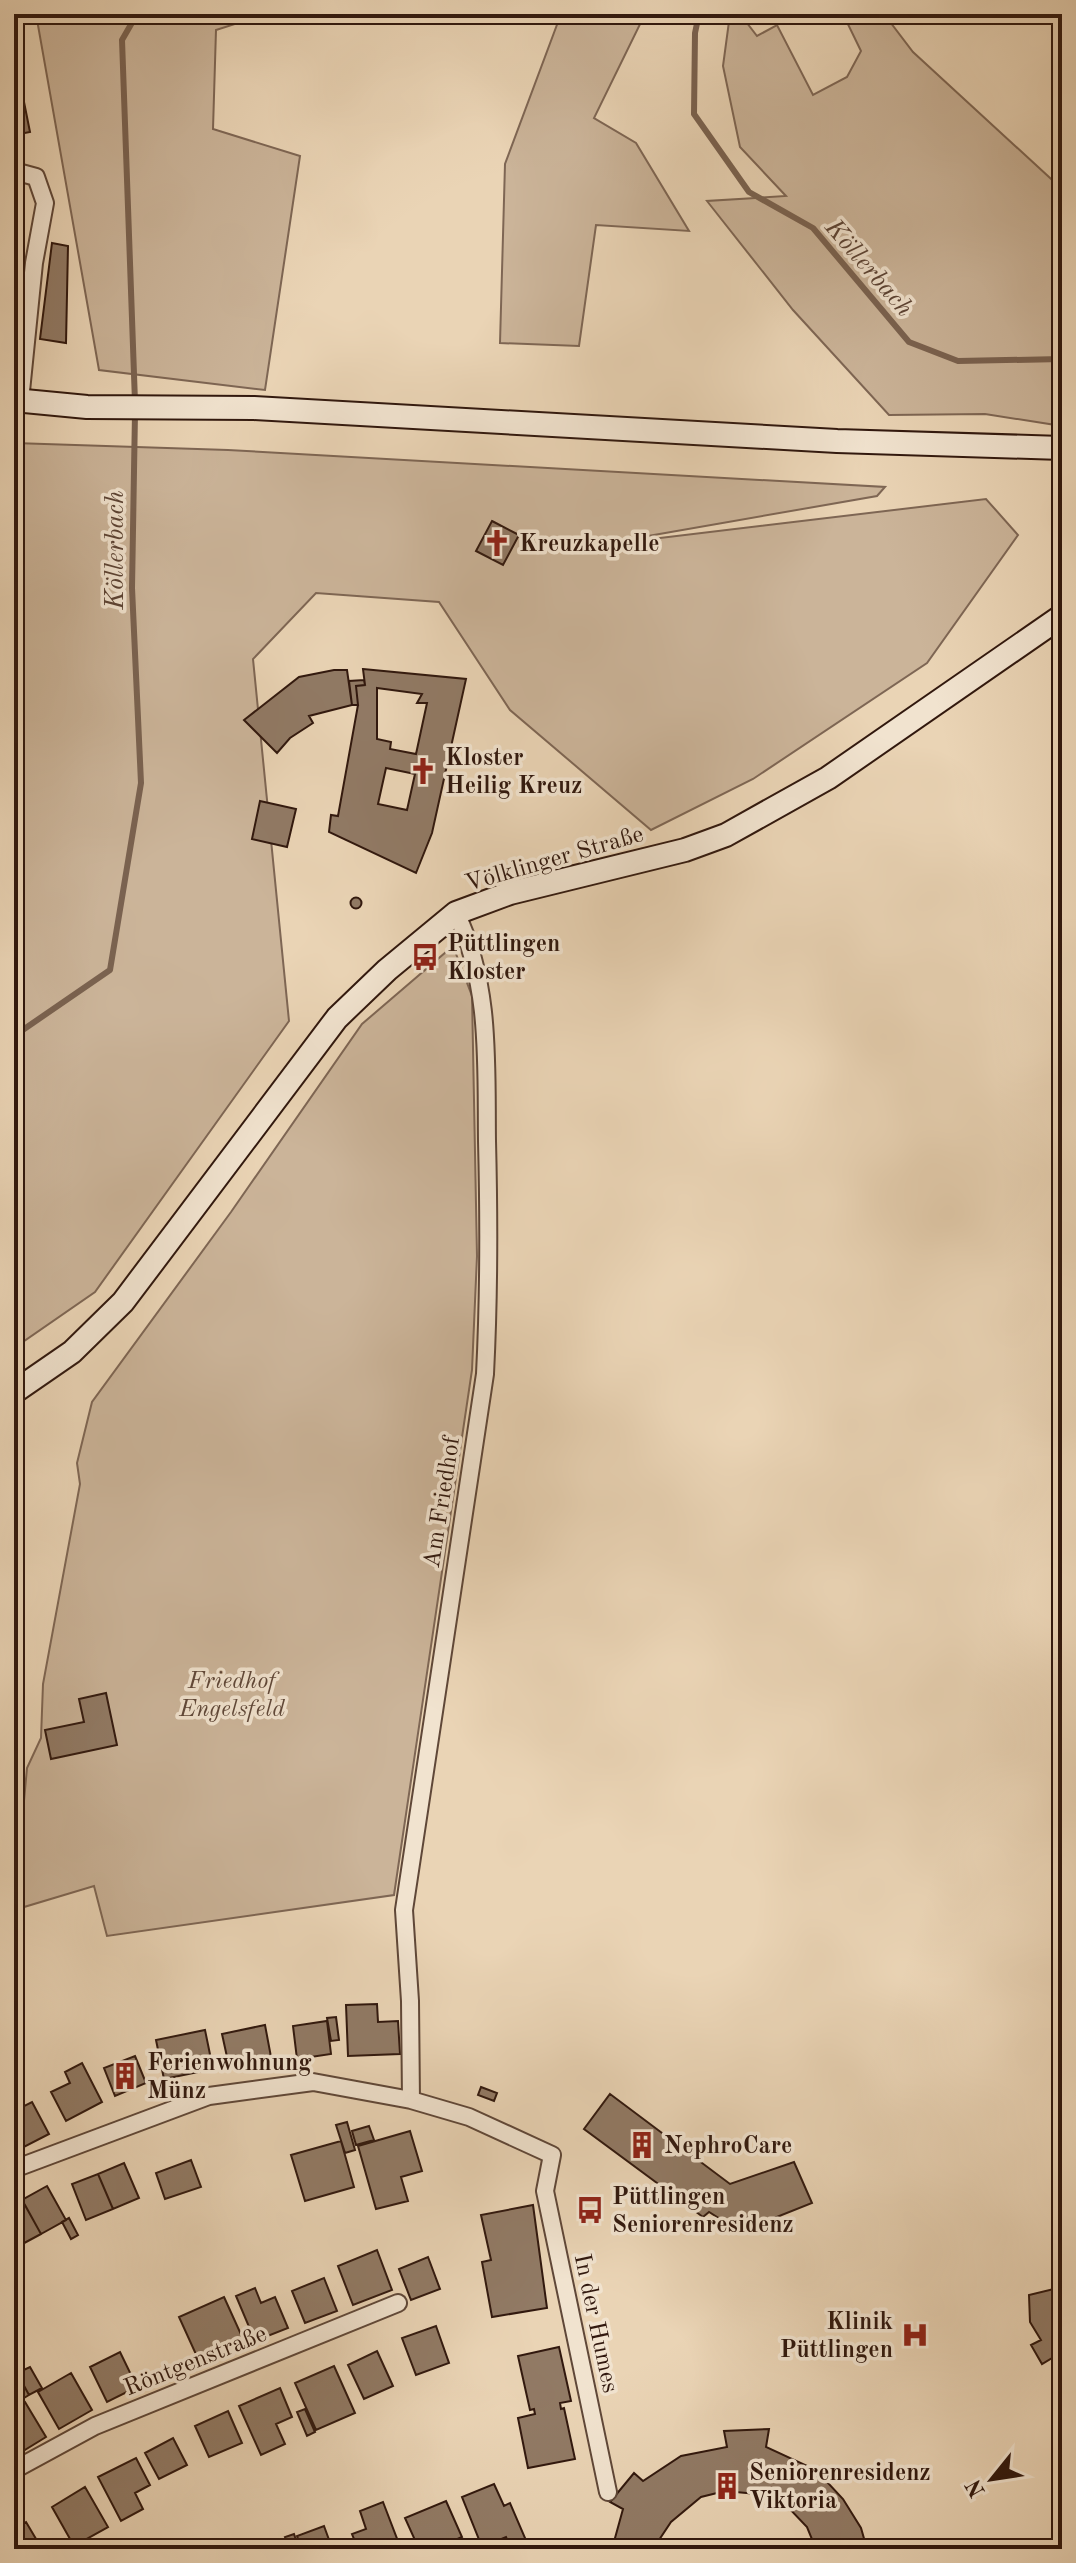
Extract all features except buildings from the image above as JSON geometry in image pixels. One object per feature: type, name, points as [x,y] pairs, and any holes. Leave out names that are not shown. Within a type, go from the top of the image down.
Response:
[{"type":"street","points":[[14,171],[36,177],[45,203],[34,263],[17,401],[87,407],[254,408],[1056,451]]},
{"type":"street","name":"Völklinger Straße","points":[[14,1392],[72,1352],[123,1302],[337,1018],[387,970],[456,913],[510,893],[685,850],[726,835],[828,778],[1062,616]]},
{"type":"street","name":"Am Friedhof","points":[[411,2100],[410,2001],[404,1910],[485,1374],[490,1285],[484,996],[470,942],[456,913]]},
{"type":"street","name":"In der Humes","points":[[14,2169],[209,2096],[313,2082],[411,2100],[469,2117],[552,2155],[545,2191],[608,2492]]},
{"type":"street","name":"Röntgenstraße","points":[[14,2470],[95,2426],[398,2303]]},
{"type":"green space","points":[[36,14],[266,14],[216,30],[213,129],[300,156],[265,390],[99,370]]},
{"type":"green space","points":[[561,14],[645,14],[594,118],[636,143],[689,231],[596,225],[579,346],[500,343],[505,164]]},
{"type":"green space","points":[[730,14],[740,14],[757,36],[777,25],[813,95],[847,77],[861,51],[843,14],[884,14],[913,52],[1062,189],[1062,426],[985,414],[889,415],[793,310],[707,201],[786,196],[740,147],[723,66]]},
{"type":"green space","points":[[14,443],[228,450],[885,487],[877,496],[585,547],[986,499],[1018,535],[927,663],[753,779],[651,830],[510,710],[439,602],[316,593],[253,659],[289,1021],[95,1292],[14,1348]]},
{"type":"green space","name":"Friedhof Engelsfeld","points":[[453,946],[472,996],[477,1256],[472,1370],[394,1895],[107,1936],[94,1886],[14,1910],[27,1768],[41,1738],[43,1684],[80,1484],[77,1463],[92,1402],[231,1212],[362,1024]]},
{"type":"waterway","name":"Köllerbach","points":[[135,402],[122,40],[137,14]]},
{"type":"waterway","name":"Köllerbach","points":[[699,14],[695,33],[694,114],[749,192],[813,228],[909,342],[958,361],[1062,359]]},
{"type":"waterway","name":"Köllerbach","points":[[14,1036],[110,970],[141,783],[132,588],[135,413]]},
{"type":"place","name":"Kreuzkapelle","points":[[497,543]]},
{"type":"place","name":"Kloster Heilig Kreuz","points":[[423,771]]},
{"type":"place","name":"Püttlingen Kloster","points":[[425,957]]},
{"type":"place","name":"Ferienwohnung Münz","points":[[125,2076]]},
{"type":"place","name":"NephroCare","points":[[642,2145]]},
{"type":"place","name":"Püttlingen Seniorenresidenz","points":[[590,2210]]},
{"type":"place","name":"Klinik Püttlingen","points":[[915,2335]]},
{"type":"place","name":"Seniorenresidenz Viktoria","points":[[727,2486]]}]
